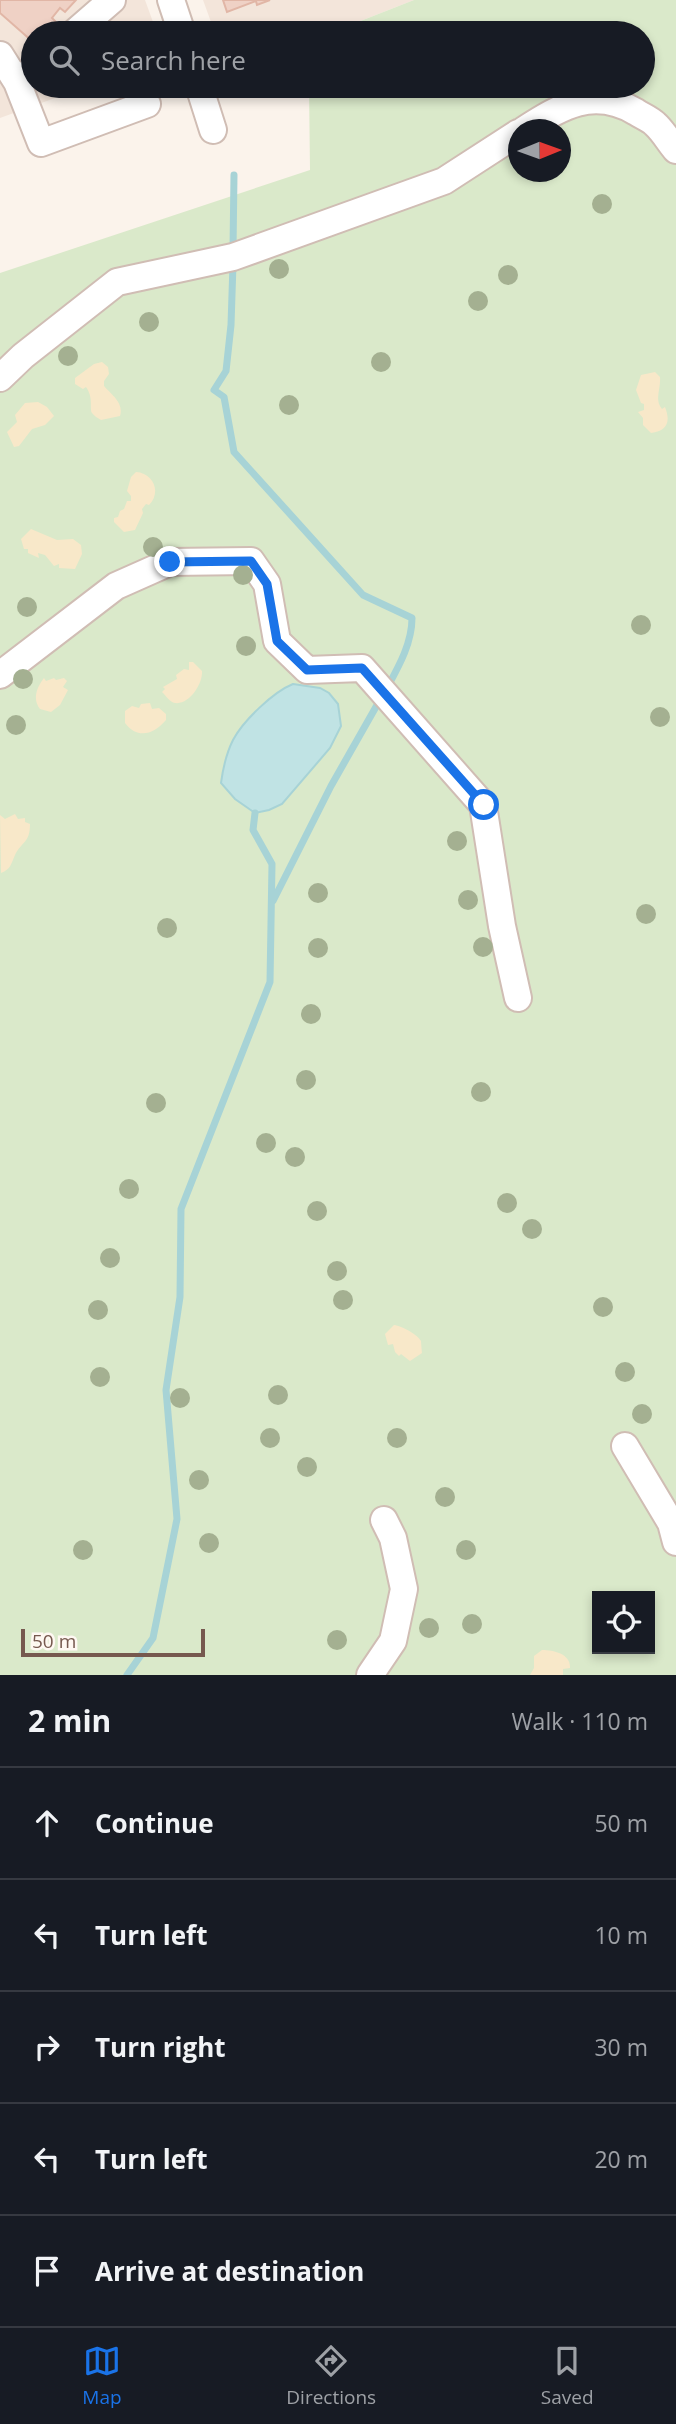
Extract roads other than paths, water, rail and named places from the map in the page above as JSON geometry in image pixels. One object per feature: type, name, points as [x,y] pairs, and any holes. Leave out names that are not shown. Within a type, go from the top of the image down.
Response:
[{"type":"street","points":[[88,21],[112,0]]},
{"type":"street","points":[[171,0],[178,21]]},
{"type":"street","points":[[0,55],[21,73]]},
{"type":"street","points":[[30,98],[41,143],[147,104]]},
{"type":"street","points":[[203,98],[213,130]]},
{"type":"street","points":[[540,119],[551,112],[585,100],[622,104],[655,124],[676,150]]},
{"type":"street","points":[[0,378],[23,356],[117,282],[233,257],[443,181],[508,140]]},
{"type":"street","points":[[1,682],[116,586],[170,562],[251,561],[267,584],[277,641],[307,670],[362,668],[484,805],[502,926],[518,998]]},
{"type":"street","points":[[625,1446],[671,1523],[676,1542]]},
{"type":"street","points":[[370,1675],[393,1641],[404,1588],[393,1538],[384,1520]]},
{"type":"water","points":[[293,684],[320,688],[329,693],[338,704],[341,726],[330,748],[282,804],[255,813],[235,799],[221,783],[224,766],[233,740],[251,716],[277,693]]},
{"type":"waterway","points":[[233,249],[234,175]]},
{"type":"waterway","points":[[233,264],[226,371],[214,390],[224,397],[234,452],[363,595],[412,618],[407,645],[387,688]]},
{"type":"waterway","points":[[273,901],[331,786],[381,698]]},
{"type":"waterway","points":[[127,1675],[153,1638],[177,1519],[166,1390],[180,1297],[181,1209],[270,982],[272,864],[253,830],[255,813]]}]
